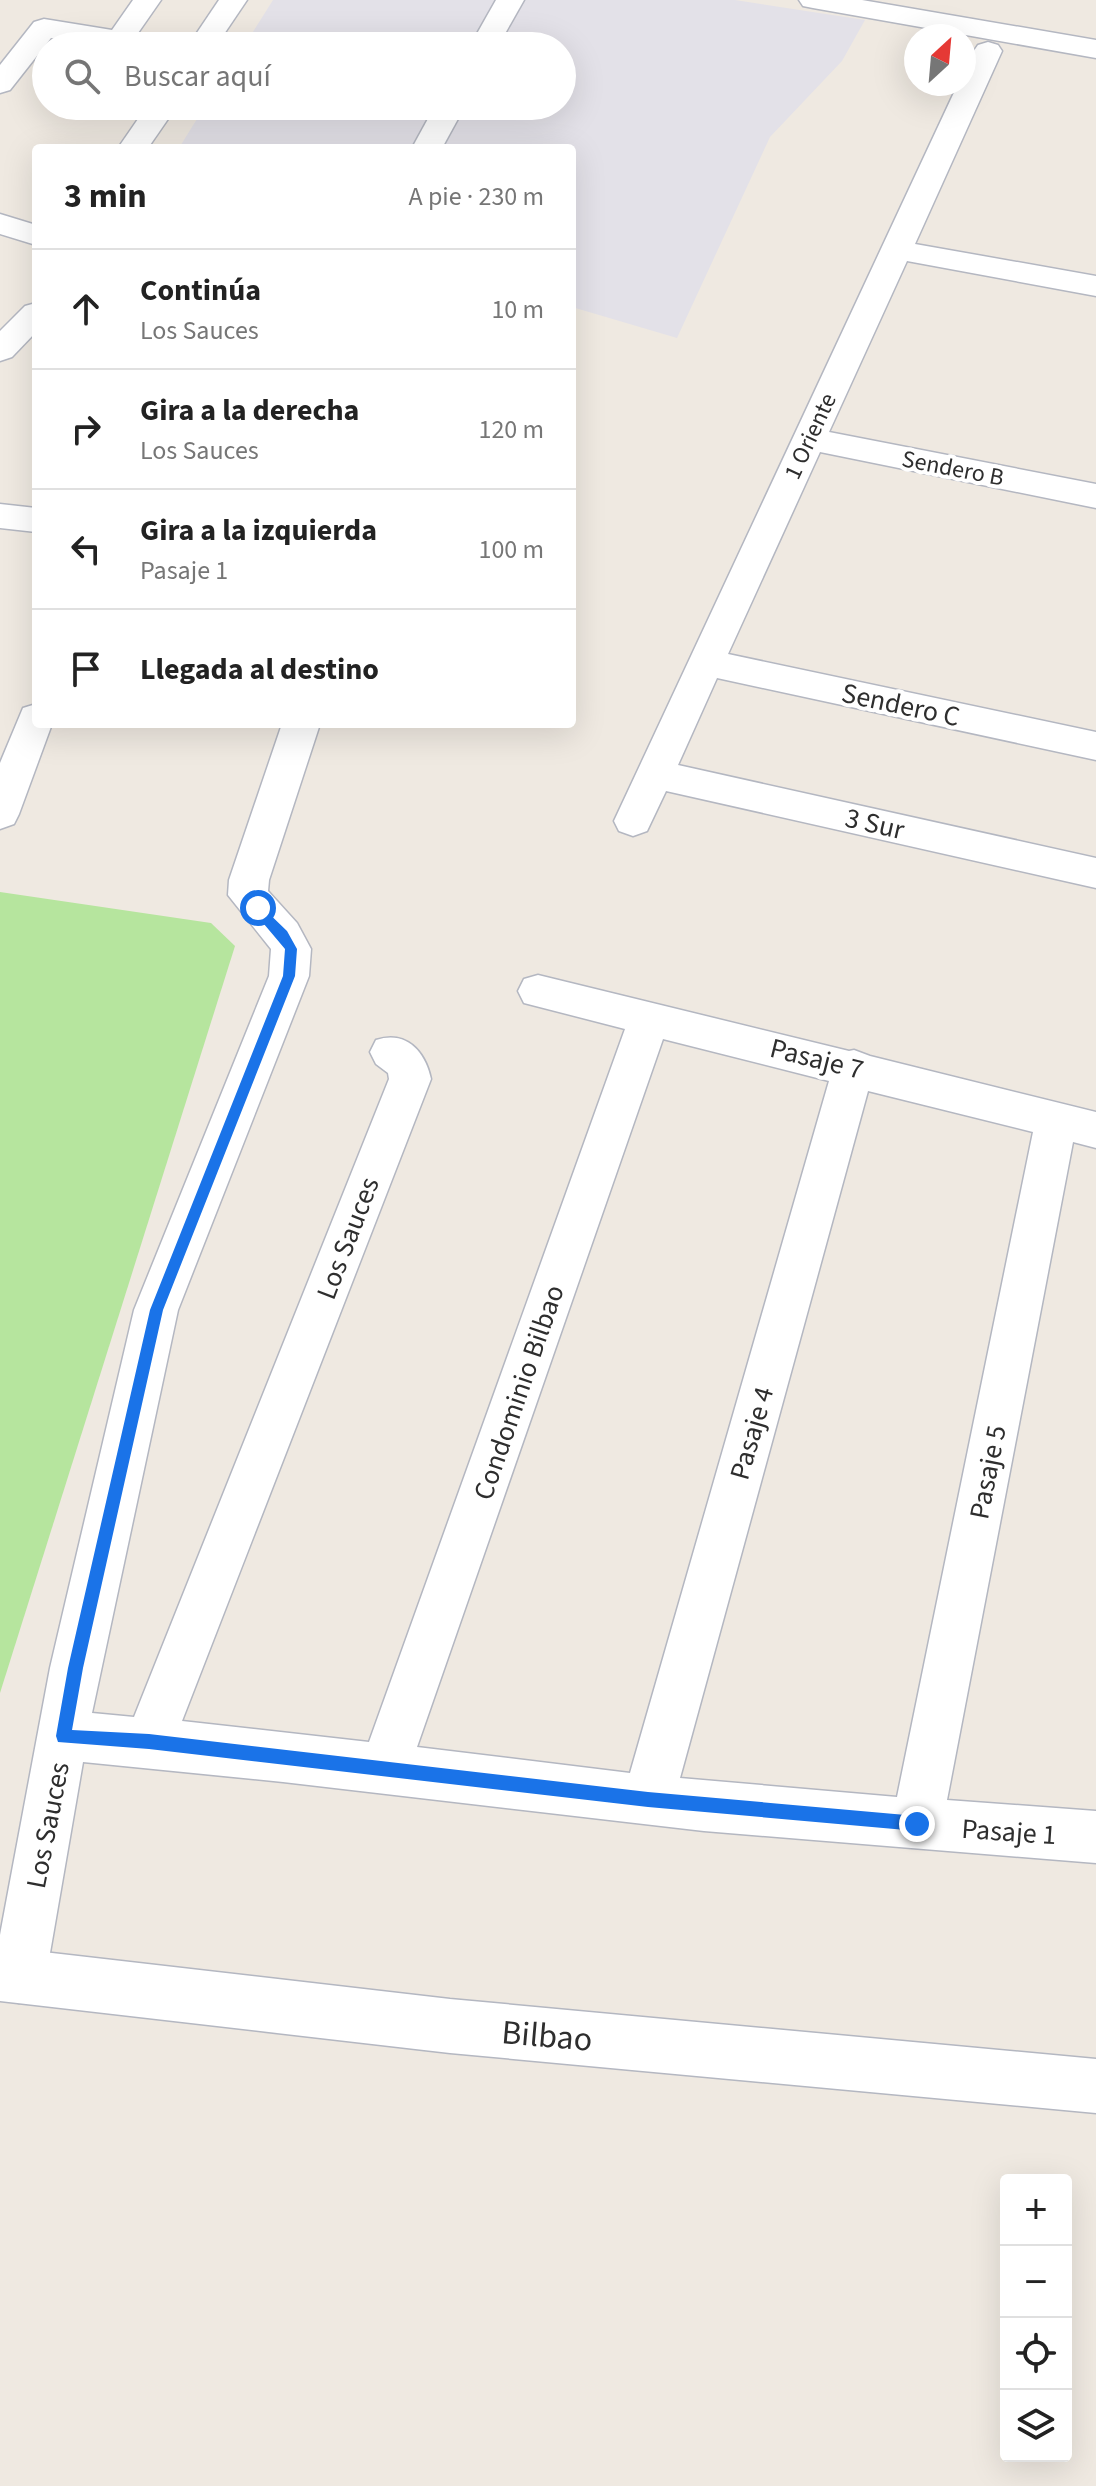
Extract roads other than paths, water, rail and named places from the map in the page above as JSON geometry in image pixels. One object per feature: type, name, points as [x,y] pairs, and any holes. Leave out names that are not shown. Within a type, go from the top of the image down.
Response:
[{"type":"street","points":[[125,32],[147,0]]},
{"type":"street","points":[[211,32],[233,0]]},
{"type":"street","points":[[492,32],[510,0]]},
{"type":"street","points":[[813,0],[1096,49]]},
{"type":"street","points":[[908,15],[926,24]]},
{"type":"street","points":[[41,32],[44,28],[63,32]]},
{"type":"street","points":[[0,84],[32,43]]},
{"type":"street","points":[[976,47],[1096,72]]},
{"type":"street","name":"1 Oriente","points":[[633,821],[897,250],[957,96]]},
{"type":"street","points":[[136,144],[152,120]]},
{"type":"street","points":[[429,144],[442,120]]},
{"type":"street","points":[[0,224],[32,234]]},
{"type":"street","points":[[897,250],[1096,286]]},
{"type":"street","points":[[0,350],[32,317]]},
{"type":"street","name":"Sendero B","points":[[809,439],[1096,496]]},
{"type":"street","points":[[0,516],[32,520]]},
{"type":"street","name":"Sendero C","points":[[706,662],[1096,746]]},
{"type":"street","points":[[0,814],[32,728]]},
{"type":"street","name":"Los Sauces","points":[[9,1975],[156,1310],[289,976],[291,949],[283,934],[248,895],[249,880],[300,728]]},
{"type":"street","name":"3 Sur","points":[[655,774],[1096,873]]},
{"type":"street","name":"Pasaje 7","points":[[538,991],[854,1067],[1076,1125]]},
{"type":"street","name":"Condominio Bilbao","points":[[385,1767],[650,1017]]},
{"type":"street","name":"Los Sauces","points":[[149,1742],[410,1079],[407,1064],[391,1052]]},
{"type":"street","name":"Pasaje 4","points":[[648,1800],[854,1067]]},
{"type":"street","name":"Pasaje 5","points":[[917,1824],[1076,1125]]},
{"type":"street","name":"Pasaje 1","points":[[63,1736],[385,1767],[648,1800],[1096,1837]]},
{"type":"street","name":"Bilbao","points":[[9,1975],[450,2026],[1096,2086]]}]
